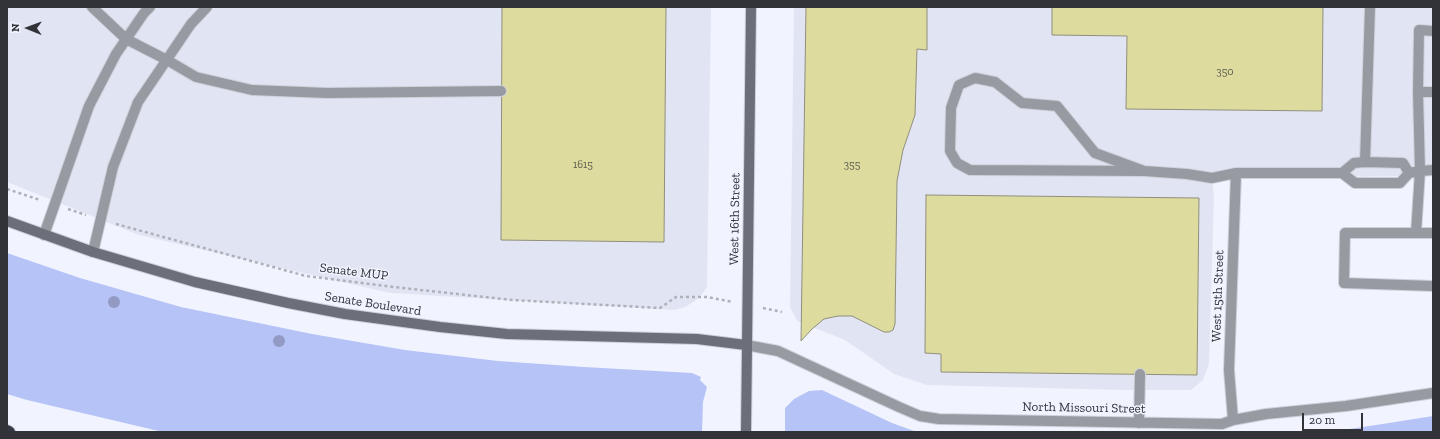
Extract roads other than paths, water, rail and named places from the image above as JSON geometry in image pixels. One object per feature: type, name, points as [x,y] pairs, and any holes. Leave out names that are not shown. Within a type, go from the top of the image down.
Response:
[{"type":"street","name":"West 16th Street","points":[[746,432],[751,7]]},
{"type":"street","name":"Senate Boulevard","points":[[7,221],[93,252],[158,271],[232,291],[345,314],[507,334],[697,339],[746,345]]},
{"type":"lane","points":[[92,7],[126,39],[196,77],[252,90],[327,93],[501,90]]},
{"type":"lane","points":[[44,235],[89,106],[116,54],[144,13],[150,7]]},
{"type":"lane","points":[[93,252],[113,167],[138,102],[191,24],[206,7]]},
{"type":"lane","points":[[1365,162],[1370,7]]},
{"type":"lane","points":[[1416,233],[1420,170],[1418,92],[1419,30],[1433,31]]},
{"type":"lane","points":[[1144,172],[1095,153],[1057,106],[1022,103],[995,82],[988,80],[975,78],[959,85],[951,108],[950,151],[957,163],[970,170],[1144,172],[1187,174],[1212,178],[1236,173],[1342,173],[1355,183],[1400,183],[1409,173],[1420,170],[1433,170]]},
{"type":"lane","points":[[1418,92],[1433,92]]},
{"type":"lane","points":[[1342,173],[1354,163],[1365,162],[1402,163],[1409,173]]},
{"type":"lane","name":"West 15th Street","points":[[1233,420],[1229,370],[1236,173]]},
{"type":"lane","points":[[1433,234],[1345,233],[1344,283],[1433,286]]},
{"type":"lane","name":"North Missouri Street","points":[[746,345],[778,351],[899,407],[925,417],[938,419],[1222,424],[1233,420],[1266,414],[1346,406],[1433,393]]},
{"type":"lane","points":[[1139,422],[1140,374]]}]
